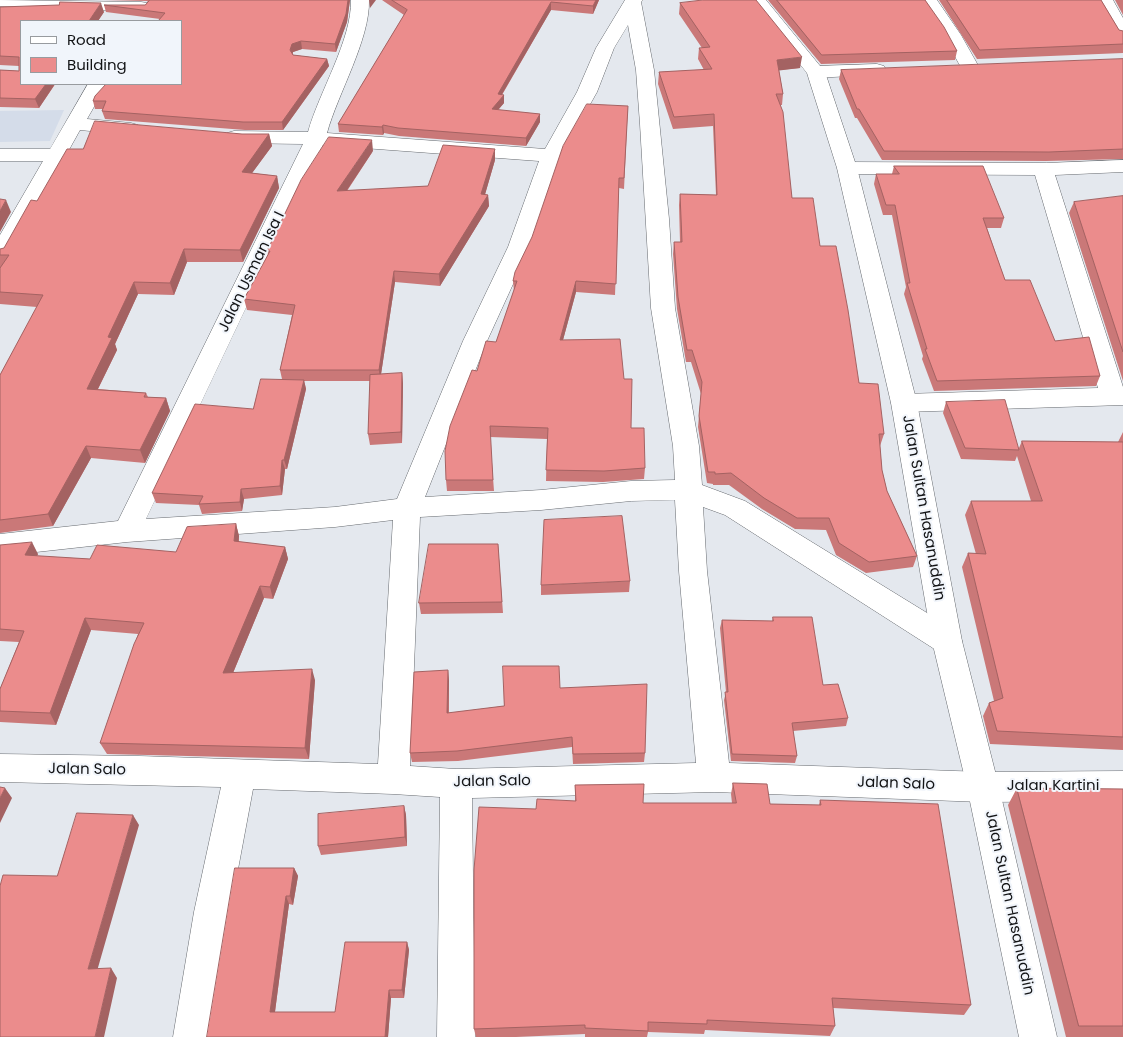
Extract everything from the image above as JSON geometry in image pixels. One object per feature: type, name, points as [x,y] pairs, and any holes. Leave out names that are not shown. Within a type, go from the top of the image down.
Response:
[{"type":"main road","name":"Jalan Sultan Hasanuddin","points":[[758,0],[816,72],[847,168],[904,403],[947,641],[983,787],[1038,1037]]},
{"type":"main road","points":[[928,0],[952,35],[979,67],[951,68]]},
{"type":"main road","points":[[1104,0],[1123,34]]},
{"type":"main road","points":[[1,1],[140,9]]},
{"type":"main road","points":[[393,779],[406,508],[475,342],[519,247],[551,156],[587,92],[605,48],[634,1]]},
{"type":"main road","points":[[634,1],[646,88],[658,219],[663,308],[686,446],[687,490],[700,660],[714,777]]},
{"type":"main road","name":"Jalan Usman Isa I","points":[[127,531],[316,138],[335,60],[361,4]]},
{"type":"main road","points":[[816,72],[893,70]]},
{"type":"main road","points":[[0,254],[56,155],[76,124],[96,85]]},
{"type":"main road","points":[[76,124],[150,131]]},
{"type":"main road","points":[[216,136],[316,138],[551,156]]},
{"type":"main road","points":[[0,154],[56,155]]},
{"type":"main road","points":[[847,168],[1045,170],[1123,166]]},
{"type":"main road","points":[[904,403],[1118,397],[1054,209],[1044,177],[1045,170]]},
{"type":"main road","points":[[0,545],[127,531],[335,517],[406,508],[541,500],[631,492],[687,490],[735,508],[797,549],[947,641]]},
{"type":"main road","name":"Jalan Salo","points":[[0,768],[393,779],[456,784],[714,777],[983,787]]},
{"type":"main road","points":[[192,1037],[212,912],[240,774]]},
{"type":"main road","points":[[456,784],[456,1037]]},
{"type":"main road","name":"Jalan Kartini","points":[[983,787],[1123,786]]},
{"type":"shaded area","points":[[64,110],[50,141],[0,142],[0,111]]},
{"type":"building","points":[[150,0],[348,0],[346,14],[335,44],[301,41],[292,44],[290,50],[293,55],[327,59],[282,122],[243,122],[102,111],[106,101],[93,101],[105,85],[182,85],[182,20],[159,20],[165,13],[104,5],[145,5]]},
{"type":"building","points":[[392,0],[596,0],[593,6],[551,2],[498,94],[504,95],[492,109],[540,114],[526,138],[398,128],[383,125],[382,127],[338,124],[407,10]]},
{"type":"building","points":[[703,0],[756,0],[802,57],[777,60],[783,94],[776,94],[783,112],[792,198],[813,198],[820,246],[836,246],[859,383],[878,384],[884,434],[879,434],[882,470],[887,491],[917,556],[869,562],[839,543],[829,518],[797,518],[764,498],[731,473],[715,474],[715,472],[708,472],[699,416],[702,382],[692,350],[687,350],[678,297],[674,242],[682,242],[680,194],[717,195],[714,114],[674,117],[659,72],[712,69],[699,48],[710,47],[680,3]]},
{"type":"building","points":[[777,0],[925,0],[944,27],[957,51],[822,55]]},
{"type":"building","points":[[947,0],[1101,0],[1119,30],[1123,31],[1123,44],[980,50]]},
{"type":"building","points":[[60,2],[101,3],[90,20],[20,20],[20,85],[45,85],[35,99],[0,98],[0,70],[19,71],[19,57],[0,56],[0,7],[59,5]]},
{"type":"building","points":[[1123,59],[1123,149],[1049,152],[884,151],[859,109],[857,109],[841,70]]},
{"type":"building","points":[[587,104],[628,106],[624,178],[619,178],[616,284],[576,281],[560,340],[620,339],[624,379],[632,379],[631,428],[644,428],[645,468],[604,471],[546,470],[548,428],[490,426],[493,480],[446,480],[445,451],[450,426],[472,370],[477,371],[486,341],[496,342],[517,281],[513,281],[515,272],[532,237],[563,146]]},
{"type":"building","points":[[95,121],[242,134],[269,134],[242,172],[277,176],[240,250],[184,249],[170,283],[134,282],[108,337],[112,338],[87,389],[146,393],[144,397],[166,398],[140,450],[86,446],[48,514],[0,520],[0,375],[43,295],[0,292],[0,268],[9,255],[0,255],[0,249],[4,248],[31,200],[37,201],[67,149],[83,149]]},
{"type":"building","points":[[329,137],[372,140],[337,191],[428,186],[443,145],[495,149],[481,194],[488,195],[439,274],[394,271],[379,370],[280,370],[295,305],[244,299],[270,251],[267,251],[301,180]]},
{"type":"building","points":[[894,166],[983,166],[1004,218],[983,218],[1005,280],[1030,280],[1055,341],[1089,337],[1100,376],[937,381],[925,349],[927,349],[907,283],[910,283],[895,205],[886,205],[876,174],[899,174]]},
{"type":"building","points":[[1123,196],[1123,352],[1074,202]]},
{"type":"building","points":[[0,199],[6,200],[0,211]]},
{"type":"building","points":[[402,373],[401,432],[368,434],[370,375]]},
{"type":"building","points":[[261,379],[304,380],[284,460],[282,460],[280,486],[241,489],[240,502],[199,504],[203,496],[152,493],[195,404],[253,409]]},
{"type":"building","points":[[1005,400],[1019,450],[965,448],[946,402]]},
{"type":"building","points":[[1022,441],[1123,442],[1123,737],[997,731],[989,703],[1003,698],[968,553],[986,554],[971,501],[1042,501]]},
{"type":"building","points":[[622,516],[630,581],[541,585],[544,520]]},
{"type":"building","points":[[236,524],[234,541],[285,547],[270,587],[260,586],[223,673],[312,669],[305,748],[100,743],[134,644],[144,623],[85,618],[50,713],[0,711],[0,689],[24,631],[0,629],[0,545],[32,542],[25,555],[90,559],[97,545],[176,552],[187,527]]},
{"type":"building","points":[[429,544],[498,544],[502,602],[419,603]]},
{"type":"building","points":[[773,617],[812,617],[823,685],[838,684],[848,718],[792,723],[797,756],[732,754],[725,692],[728,692],[722,620],[773,621]]},
{"type":"building","points":[[503,666],[559,666],[560,688],[647,684],[645,753],[573,754],[572,737],[457,751],[410,753],[414,672],[448,670],[447,713],[504,706]]},
{"type":"building","points":[[733,783],[767,784],[770,804],[821,805],[820,800],[938,804],[971,1005],[832,998],[835,1026],[707,1020],[707,1024],[648,1022],[648,1031],[585,1028],[585,1025],[474,1029],[474,870],[479,807],[536,809],[537,799],[576,801],[575,785],[644,784],[643,803],[736,803]]},
{"type":"building","points":[[0,787],[5,788],[0,798]]},
{"type":"building","points":[[1017,788],[1123,789],[1123,1026],[1079,1026]]},
{"type":"building","points":[[404,806],[405,837],[318,846],[318,814]]},
{"type":"building","points":[[77,813],[133,815],[88,969],[111,968],[95,1037],[0,1037],[0,886],[3,875],[57,876]]},
{"type":"building","points":[[235,868],[294,868],[290,896],[286,896],[270,1012],[335,1012],[345,942],[407,942],[402,990],[389,990],[385,1037],[207,1037]]}]
